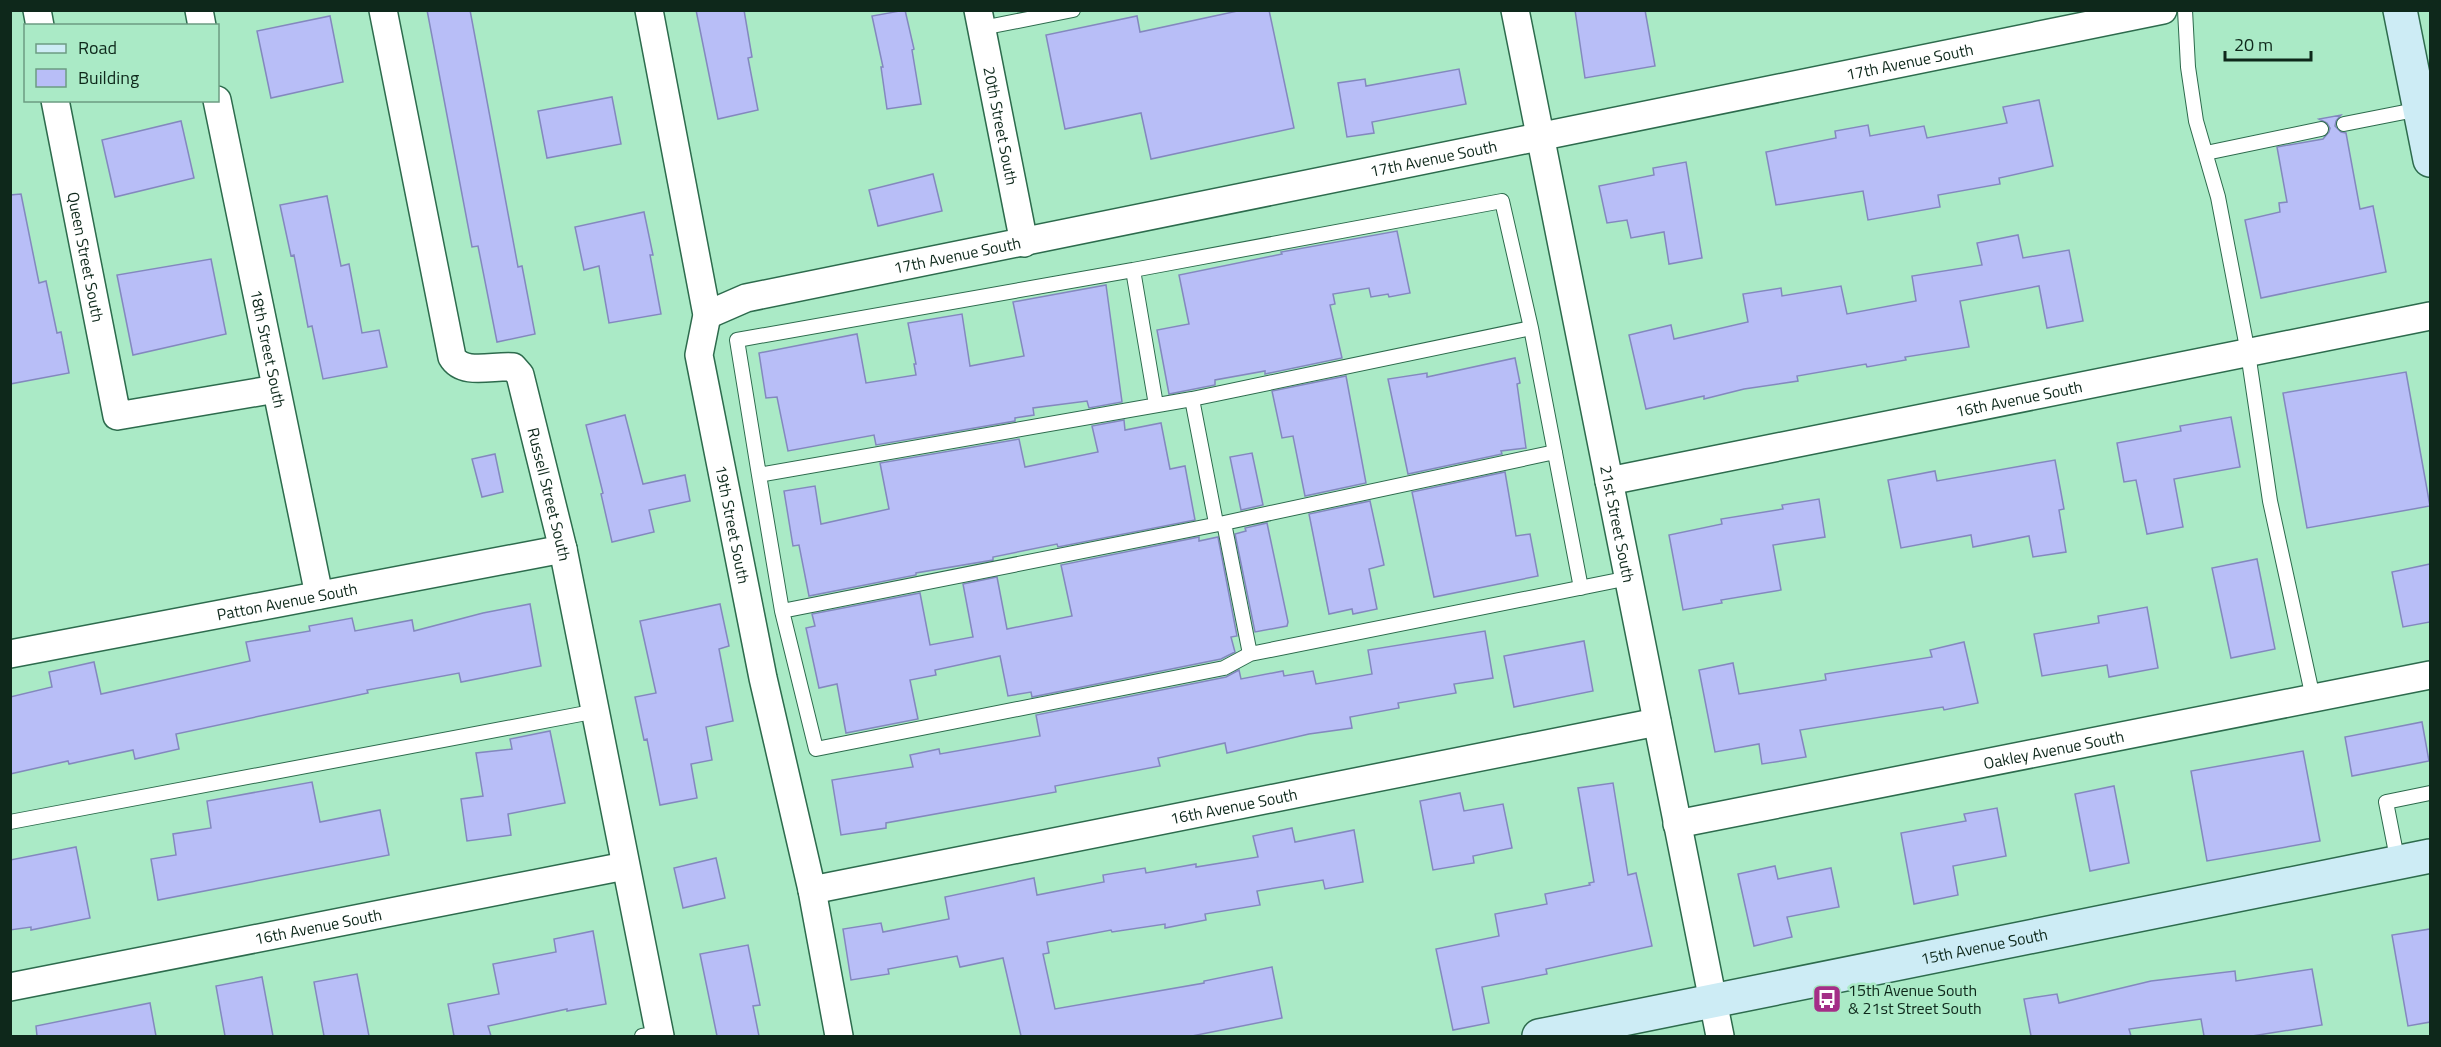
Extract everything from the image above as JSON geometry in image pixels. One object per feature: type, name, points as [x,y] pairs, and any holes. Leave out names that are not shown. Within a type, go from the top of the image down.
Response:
[{"type":"street","name":"Russell Street South","points":[[383,10],[452,357],[463,368],[513,367],[520,375],[563,549],[597,711],[654,1035]]},
{"type":"street","name":"19th Street South","points":[[649,10],[707,315],[699,355],[763,678],[812,890],[839,1036]]},
{"type":"street","name":"21st Street South","points":[[1515,10],[1720,1036]]},
{"type":"street","name":"17th Avenue South","points":[[707,315],[746,298],[2163,10]]},
{"type":"street","points":[[2400,10],[2430,154]]},
{"type":"street","name":"20th Street South","points":[[980,19],[1024,243]]},
{"type":"street","name":"Queen Street South","points":[[55,102],[117,416],[276,389]]},
{"type":"street","name":"18th Street South","points":[[217,102],[319,595]]},
{"type":"street","name":"16th Avenue South","points":[[1609,481],[2430,316]]},
{"type":"street","name":"Patton Avenue South","points":[[10,654],[563,549]]},
{"type":"street","name":"Oakley Avenue South","points":[[1677,824],[2430,675]]},
{"type":"street","name":"16th Avenue South","points":[[812,890],[1657,722]]},
{"type":"street","name":"15th Avenue South","points":[[1539,1036],[2430,856]]},
{"type":"street","name":"16th Avenue South","points":[[10,987],[625,866]]},
{"type":"lane","points":[[980,19],[1072,10]]},
{"type":"lane","points":[[2185,10],[2196,121],[2218,197],[2248,353],[2270,501],[2313,698]]},
{"type":"lane","points":[[2344,124],[2420,109]]},
{"type":"lane","points":[[2206,153],[2321,129]]},
{"type":"lane","points":[[1581,588],[1531,328],[1503,201],[1133,270],[737,340],[782,611],[816,748],[1224,668],[1250,654],[1581,588],[1629,578]]},
{"type":"lane","points":[[1133,270],[1156,405]]},
{"type":"lane","points":[[759,476],[1192,399],[1531,328]]},
{"type":"lane","points":[[1192,399],[1250,654]]},
{"type":"lane","points":[[782,611],[1555,453]]},
{"type":"lane","points":[[10,822],[597,711]]},
{"type":"lane","points":[[2398,863],[2386,802],[2430,794]]},
{"type":"building","points":[[427,10],[470,10],[518,267],[522,266],[535,334],[497,342],[478,246],[472,247]]},
{"type":"building","points":[[696,10],[744,10],[752,57],[748,58],[758,110],[718,119]]},
{"type":"building","points":[[905,10],[914,49],[912,50],[921,104],[887,109],[881,67],[883,67],[872,16]]},
{"type":"building","points":[[1242,10],[1269,10],[1294,128],[1151,159],[1141,113],[1065,129],[1046,35],[1137,16],[1140,32]]},
{"type":"building","points":[[1575,10],[1645,10],[1655,66],[1585,78]]},
{"type":"building","points":[[330,16],[343,82],[271,98],[257,31]]},
{"type":"building","points":[[1459,69],[1466,104],[1372,122],[1374,133],[1347,137],[1338,83],[1365,79],[1366,86]]},
{"type":"building","points":[[612,97],[621,144],[547,158],[538,111]]},
{"type":"building","points":[[2039,100],[2053,166],[1999,178],[2000,184],[1938,195],[1940,207],[1868,220],[1863,191],[1776,205],[1766,152],[1836,138],[1835,131],[1868,125],[1870,136],[1924,126],[1927,138],[2007,123],[2003,107]]},
{"type":"building","points":[[2341,115],[2335,126],[2341,132],[2346,133],[2360,209],[2373,206],[2386,272],[2261,298],[2245,220],[2280,212],[2279,203],[2287,202],[2277,147],[2323,139],[2330,128],[2327,123],[2319,119]]},
{"type":"building","points":[[181,121],[194,178],[115,197],[102,140]]},
{"type":"building","points":[[1686,162],[1702,258],[1669,264],[1664,232],[1631,238],[1627,220],[1607,223],[1599,186],[1654,175],[1653,168]]},
{"type":"building","points":[[933,174],[942,211],[878,226],[869,190]]},
{"type":"building","points":[[21,194],[39,283],[46,281],[57,333],[61,332],[69,373],[10,384],[10,195]]},
{"type":"building","points":[[327,196],[341,266],[349,264],[362,333],[379,330],[387,367],[323,379],[312,326],[308,327],[294,255],[291,256],[280,205]]},
{"type":"building","points":[[644,212],[653,255],[650,255],[661,314],[609,323],[599,266],[584,270],[575,227]]},
{"type":"building","points":[[1397,231],[1410,293],[1389,297],[1388,294],[1371,297],[1369,288],[1333,294],[1335,304],[1330,305],[1342,358],[1265,374],[1265,371],[1215,380],[1215,385],[1169,394],[1157,330],[1189,324],[1179,275],[1282,254],[1281,252]]},
{"type":"building","points":[[2018,235],[2023,258],[2069,250],[2083,321],[2047,328],[2039,286],[1960,301],[1969,347],[1905,357],[1906,360],[1867,367],[1866,364],[1797,376],[1798,381],[1744,389],[1704,399],[1704,396],[1646,409],[1629,335],[1671,325],[1674,339],[1748,322],[1743,294],[1781,288],[1782,296],[1841,286],[1847,314],[1916,301],[1912,276],[1982,265],[1977,243]]},
{"type":"building","points":[[211,259],[226,334],[133,355],[117,275]]},
{"type":"building","points":[[1106,285],[1122,402],[1089,408],[1087,401],[1033,408],[1034,415],[1015,418],[1015,421],[876,445],[874,435],[788,451],[777,397],[766,398],[759,353],[857,334],[866,383],[916,375],[908,323],[962,314],[970,366],[1024,356],[1013,302]]},
{"type":"building","points":[[1515,358],[1520,383],[1517,384],[1526,448],[1501,451],[1502,454],[1408,474],[1388,379],[1427,373],[1427,377]]},
{"type":"building","points":[[2406,372],[2430,506],[2307,528],[2283,393]]},
{"type":"building","points":[[1346,376],[1366,483],[1305,496],[1293,436],[1282,438],[1272,391]]},
{"type":"building","points":[[625,415],[643,484],[685,475],[690,501],[649,510],[654,532],[612,542],[601,494],[603,493],[586,425]]},
{"type":"building","points":[[2231,417],[2240,467],[2174,479],[2183,527],[2147,534],[2136,480],[2124,482],[2117,443],[2181,431],[2180,426]]},
{"type":"building","points":[[1124,420],[1125,430],[1161,423],[1170,469],[1185,466],[1195,520],[1058,547],[1057,544],[993,557],[993,560],[916,573],[916,575],[809,596],[799,545],[793,546],[784,491],[815,486],[821,524],[889,509],[880,463],[1019,439],[1025,467],[1098,452],[1092,426]]},
{"type":"building","points":[[1252,453],[1263,505],[1241,510],[1230,457]]},
{"type":"building","points":[[495,454],[503,492],[482,497],[472,459]]},
{"type":"building","points":[[2055,460],[2064,509],[2059,510],[2066,552],[2033,557],[2029,536],[1973,547],[1971,535],[1901,548],[1888,480],[1935,471],[1937,481]]},
{"type":"building","points":[[1505,472],[1516,536],[1530,534],[1538,576],[1434,597],[1412,492]]},
{"type":"building","points":[[1819,499],[1825,537],[1773,545],[1781,590],[1721,600],[1722,603],[1683,610],[1669,535],[1722,524],[1721,519],[1783,509],[1782,505]]},
{"type":"building","points":[[1370,501],[1384,565],[1369,569],[1377,609],[1353,614],[1352,609],[1329,614],[1309,514]]},
{"type":"building","points":[[1267,523],[1288,622],[1287,626],[1255,632],[1235,534],[1246,531],[1245,528]]},
{"type":"building","points":[[1199,537],[1199,541],[1218,537],[1237,636],[1231,637],[1235,652],[1221,659],[1032,697],[1031,692],[1008,696],[1000,656],[935,670],[936,675],[910,680],[918,719],[846,733],[837,684],[819,688],[806,628],[815,626],[812,614],[920,593],[930,645],[973,637],[963,584],[997,577],[1007,629],[1072,616],[1061,565]]},
{"type":"building","points":[[2257,559],[2275,649],[2231,658],[2212,568]]},
{"type":"building","points":[[2430,564],[2430,622],[2403,627],[2392,572]]},
{"type":"building","points":[[530,604],[541,666],[461,682],[459,673],[367,690],[368,693],[176,734],[179,749],[135,759],[133,750],[10,774],[10,697],[52,687],[49,672],[94,662],[101,694],[250,661],[246,642],[310,631],[309,626],[352,618],[355,631],[412,620],[414,631],[483,613]]},
{"type":"building","points":[[720,604],[729,646],[719,649],[733,721],[706,727],[712,760],[691,764],[697,798],[660,805],[647,739],[644,740],[635,697],[656,693],[640,621]]},
{"type":"building","points":[[2147,607],[2158,668],[2109,677],[2107,665],[2042,676],[2034,634],[2099,623],[2098,616]]},
{"type":"building","points":[[1485,631],[1493,678],[1454,684],[1456,693],[1398,703],[1399,708],[1350,717],[1352,728],[1309,734],[1227,753],[1225,743],[1158,758],[1160,766],[1055,786],[1056,792],[886,823],[886,828],[841,835],[832,780],[913,767],[910,755],[939,749],[940,754],[1040,736],[1036,715],[1226,677],[1239,670],[1241,679],[1283,671],[1284,676],[1313,671],[1316,684],[1372,674],[1368,650]]},
{"type":"building","points":[[1584,641],[1593,691],[1514,707],[1504,656]]},
{"type":"building","points":[[1964,642],[1978,703],[1944,710],[1943,707],[1800,730],[1806,757],[1762,764],[1759,744],[1715,752],[1699,670],[1733,663],[1739,694],[1826,680],[1825,674],[1932,657],[1930,650]]},
{"type":"building","points":[[2422,722],[2429,761],[2352,776],[2345,737]]},
{"type":"building","points":[[550,731],[565,803],[508,814],[511,835],[467,841],[461,799],[483,796],[476,753],[512,749],[510,739]]},
{"type":"building","points":[[2303,751],[2320,841],[2207,861],[2191,771]]},
{"type":"building","points":[[312,782],[320,822],[380,810],[389,855],[158,900],[151,859],[176,855],[173,834],[211,828],[207,801]]},
{"type":"building","points":[[1613,783],[1628,875],[1636,873],[1652,946],[1546,969],[1547,974],[1482,987],[1489,1023],[1453,1030],[1436,949],[1499,936],[1495,914],[1547,904],[1545,894],[1590,885],[1589,883],[1594,882],[1578,788]]},
{"type":"building","points":[[2114,786],[2129,863],[2090,871],[2075,794]]},
{"type":"building","points":[[1460,793],[1464,811],[1503,804],[1512,848],[1473,856],[1474,863],[1433,870],[1420,801]]},
{"type":"building","points":[[1997,808],[2006,856],[1953,866],[1958,895],[1914,904],[1901,833],[1966,821],[1964,814]]},
{"type":"building","points":[[1292,828],[1295,842],[1354,830],[1363,882],[1325,889],[1323,880],[1257,891],[1260,905],[1205,914],[1206,920],[1165,928],[1165,924],[1112,932],[1111,930],[1047,942],[1049,953],[1043,954],[1055,1009],[1204,983],[1204,981],[1272,967],[1282,1018],[1192,1036],[1021,1036],[1003,958],[960,967],[957,956],[888,969],[889,974],[851,980],[843,929],[881,923],[883,932],[949,919],[945,897],[1034,878],[1037,895],[1104,882],[1103,875],[1145,868],[1146,873],[1196,864],[1196,867],[1258,857],[1253,836]]},
{"type":"building","points":[[76,847],[90,918],[31,930],[31,927],[10,930],[10,860]]},
{"type":"building","points":[[716,858],[725,898],[683,908],[674,868]]},
{"type":"building","points":[[1775,866],[1778,879],[1831,868],[1839,907],[1787,917],[1792,937],[1754,946],[1738,874]]},
{"type":"building","points":[[2430,929],[2430,1022],[2408,1026],[2392,935]]},
{"type":"building","points":[[593,931],[606,1004],[567,1011],[567,1009],[488,1026],[491,1036],[454,1036],[448,1004],[499,994],[493,964],[556,952],[554,939]]},
{"type":"building","points":[[748,945],[760,1005],[753,1006],[759,1036],[717,1036],[700,954]]},
{"type":"building","points":[[2312,969],[2322,1025],[2252,1036],[2204,1036],[2201,1019],[2129,1029],[2131,1036],[2031,1036],[2024,999],[2057,994],[2059,1003],[2151,981],[2235,971],[2236,981]]},
{"type":"building","points":[[357,974],[369,1036],[324,1036],[314,982]]},
{"type":"building","points":[[262,977],[273,1036],[225,1036],[216,986]]},
{"type":"building","points":[[150,1003],[156,1036],[37,1036],[36,1026]]},
{"type":"place","name":"15th Avenue South & 21st Street South","points":[[1827,999]]}]
